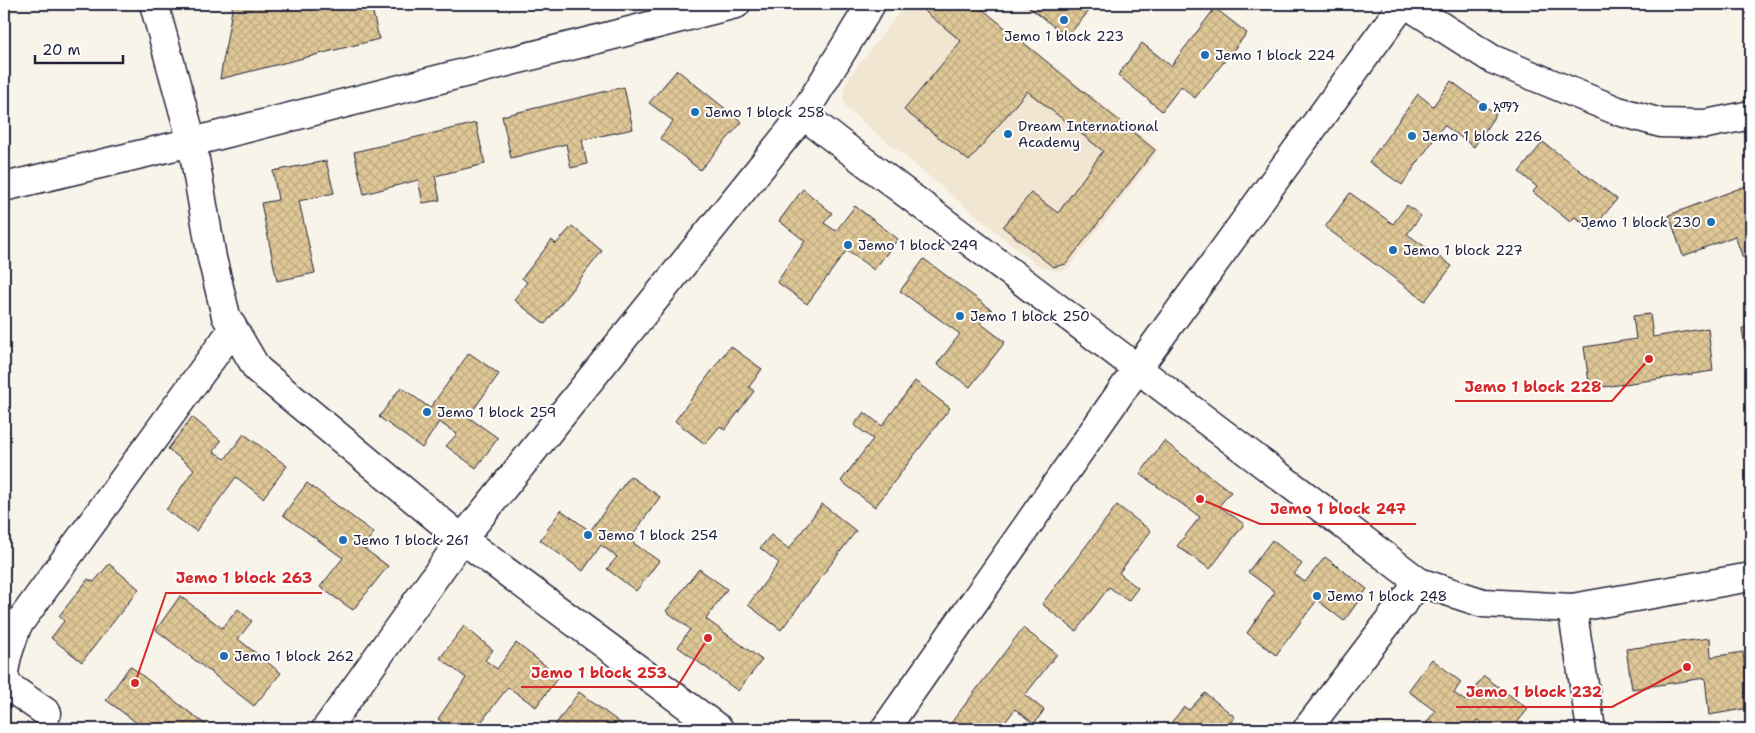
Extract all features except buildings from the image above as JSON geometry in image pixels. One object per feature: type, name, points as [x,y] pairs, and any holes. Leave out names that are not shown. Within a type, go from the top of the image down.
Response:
[{"type":"street","points":[[154,4],[192,142],[212,258],[226,316],[257,369],[462,539],[718,729]]},
{"type":"street","points":[[4,187],[192,142],[736,4]]},
{"type":"street","points":[[326,729],[462,539],[803,115],[871,4]]},
{"type":"street","points":[[885,729],[1138,369],[1404,4],[1492,60],[1618,111],[1661,123],[1706,124],[1751,115]]},
{"type":"street","points":[[803,115],[1419,582],[1483,603],[1572,608],[1751,577]]},
{"type":"street","points":[[47,713],[8,686],[4,674],[7,656],[18,626],[233,329]]},
{"type":"street","points":[[1307,729],[1419,582]]},
{"type":"street","points":[[1572,608],[1591,729]]},
{"type":"shaded area","name":"Dream International Academy","points":[[906,4],[977,4],[1159,150],[1069,267],[1062,271],[1052,270],[1034,263],[847,109],[843,98],[844,89],[850,76]]},
{"type":"place","name":"Jemo 1 block 223","points":[[1064,20]]},
{"type":"place","name":"Jemo 1 block 224","points":[[1205,55]]},
{"type":"place","name":"አማን","points":[[1483,107]]},
{"type":"place","name":"Jemo 1 block 258","points":[[695,112]]},
{"type":"place","name":"Dream International Academy","points":[[1008,134]]},
{"type":"place","name":"Jemo 1 block 226","points":[[1412,136]]},
{"type":"place","name":"Jemo 1 block 230","points":[[1711,222]]},
{"type":"place","name":"Jemo 1 block 249","points":[[848,245]]},
{"type":"place","name":"Jemo 1 block 227","points":[[1393,250]]},
{"type":"place","name":"Jemo 1 block 250","points":[[960,316]]},
{"type":"place","name":"Jemo 1 block 228","points":[[1649,359]]},
{"type":"place","name":"Jemo 1 block 259","points":[[427,412]]},
{"type":"place","name":"Jemo 1 block 247","points":[[1200,499]]},
{"type":"place","name":"Jemo 1 block 254","points":[[588,535]]},
{"type":"place","name":"Jemo 1 block 261","points":[[343,540]]},
{"type":"place","name":"Jemo 1 block 248","points":[[1317,596]]},
{"type":"place","name":"Jemo 1 block 253","points":[[708,638]]},
{"type":"place","name":"Jemo 1 block 262","points":[[224,656]]},
{"type":"place","name":"Jemo 1 block 232","points":[[1687,667]]},
{"type":"place","name":"Jemo 1 block 263","points":[[135,683]]}]
